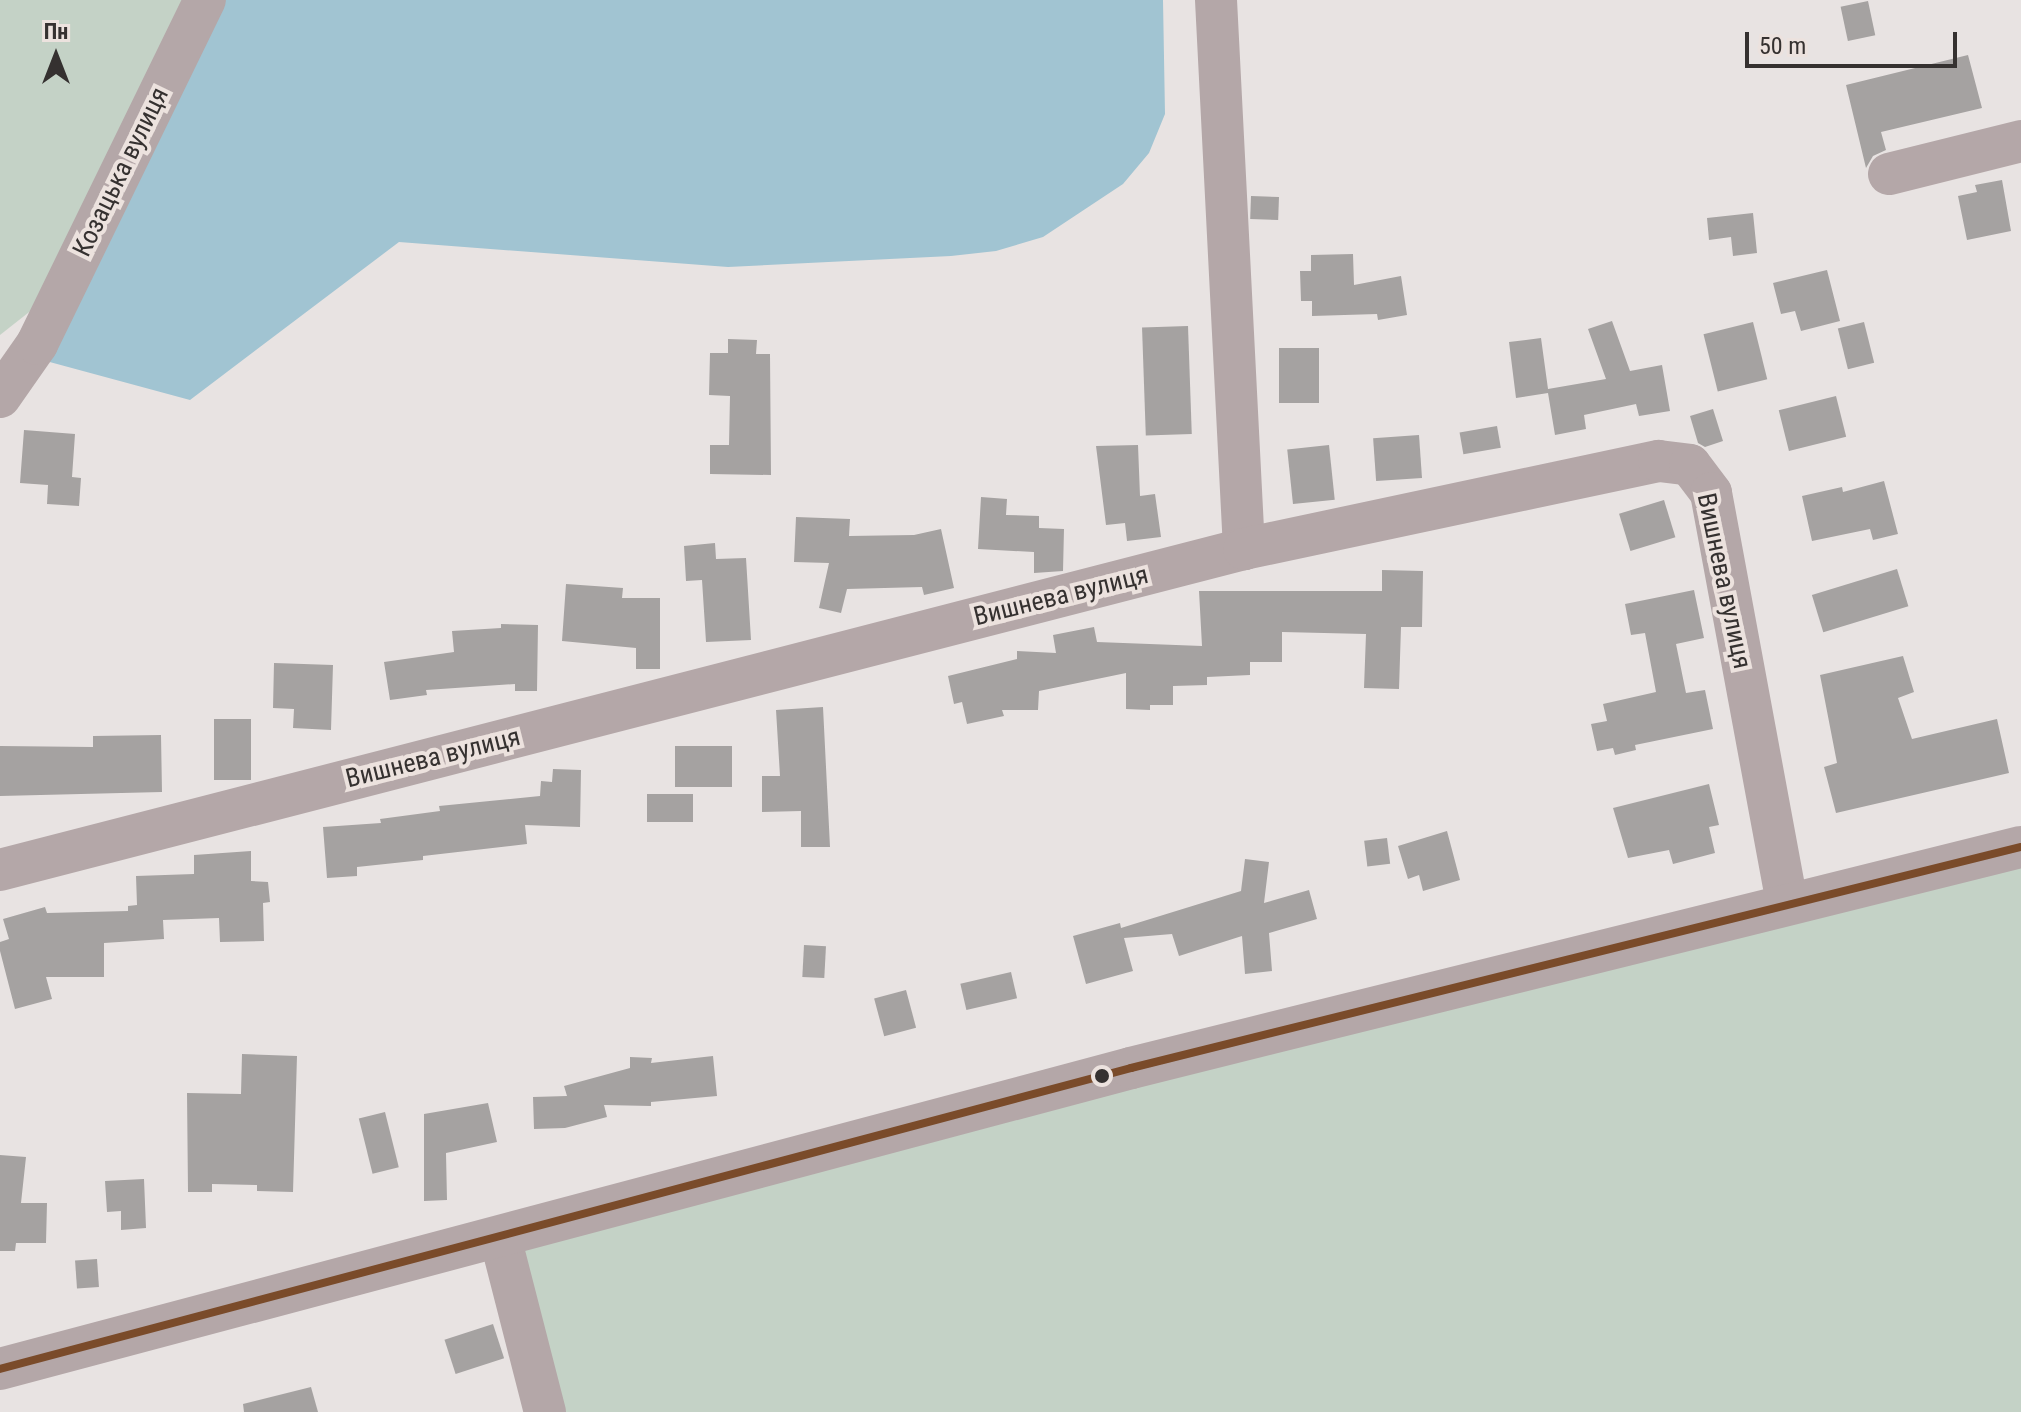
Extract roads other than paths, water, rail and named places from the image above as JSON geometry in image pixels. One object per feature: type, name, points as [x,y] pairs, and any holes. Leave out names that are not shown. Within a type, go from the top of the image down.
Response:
[{"type":"street","name":"Козацька вулиця","points":[[0,397],[37,344],[205,0]]},
{"type":"street","points":[[1216,0],[1244,549]]},
{"type":"street","points":[[1889,174],[2021,141]]},
{"type":"street","name":"Вишнева вулиця","points":[[0,870],[1244,549],[1659,461],[1690,465],[1711,493],[1787,902]]},
{"type":"street","points":[[0,1369],[1131,1068],[1787,902],[2021,847]]},
{"type":"street","points":[[500,1237],[545,1412]]},
{"type":"water","points":[[214,0],[1163,0],[1165,114],[1149,153],[1123,184],[1043,237],[996,251],[728,267],[399,242],[190,400],[46,361]]}]
